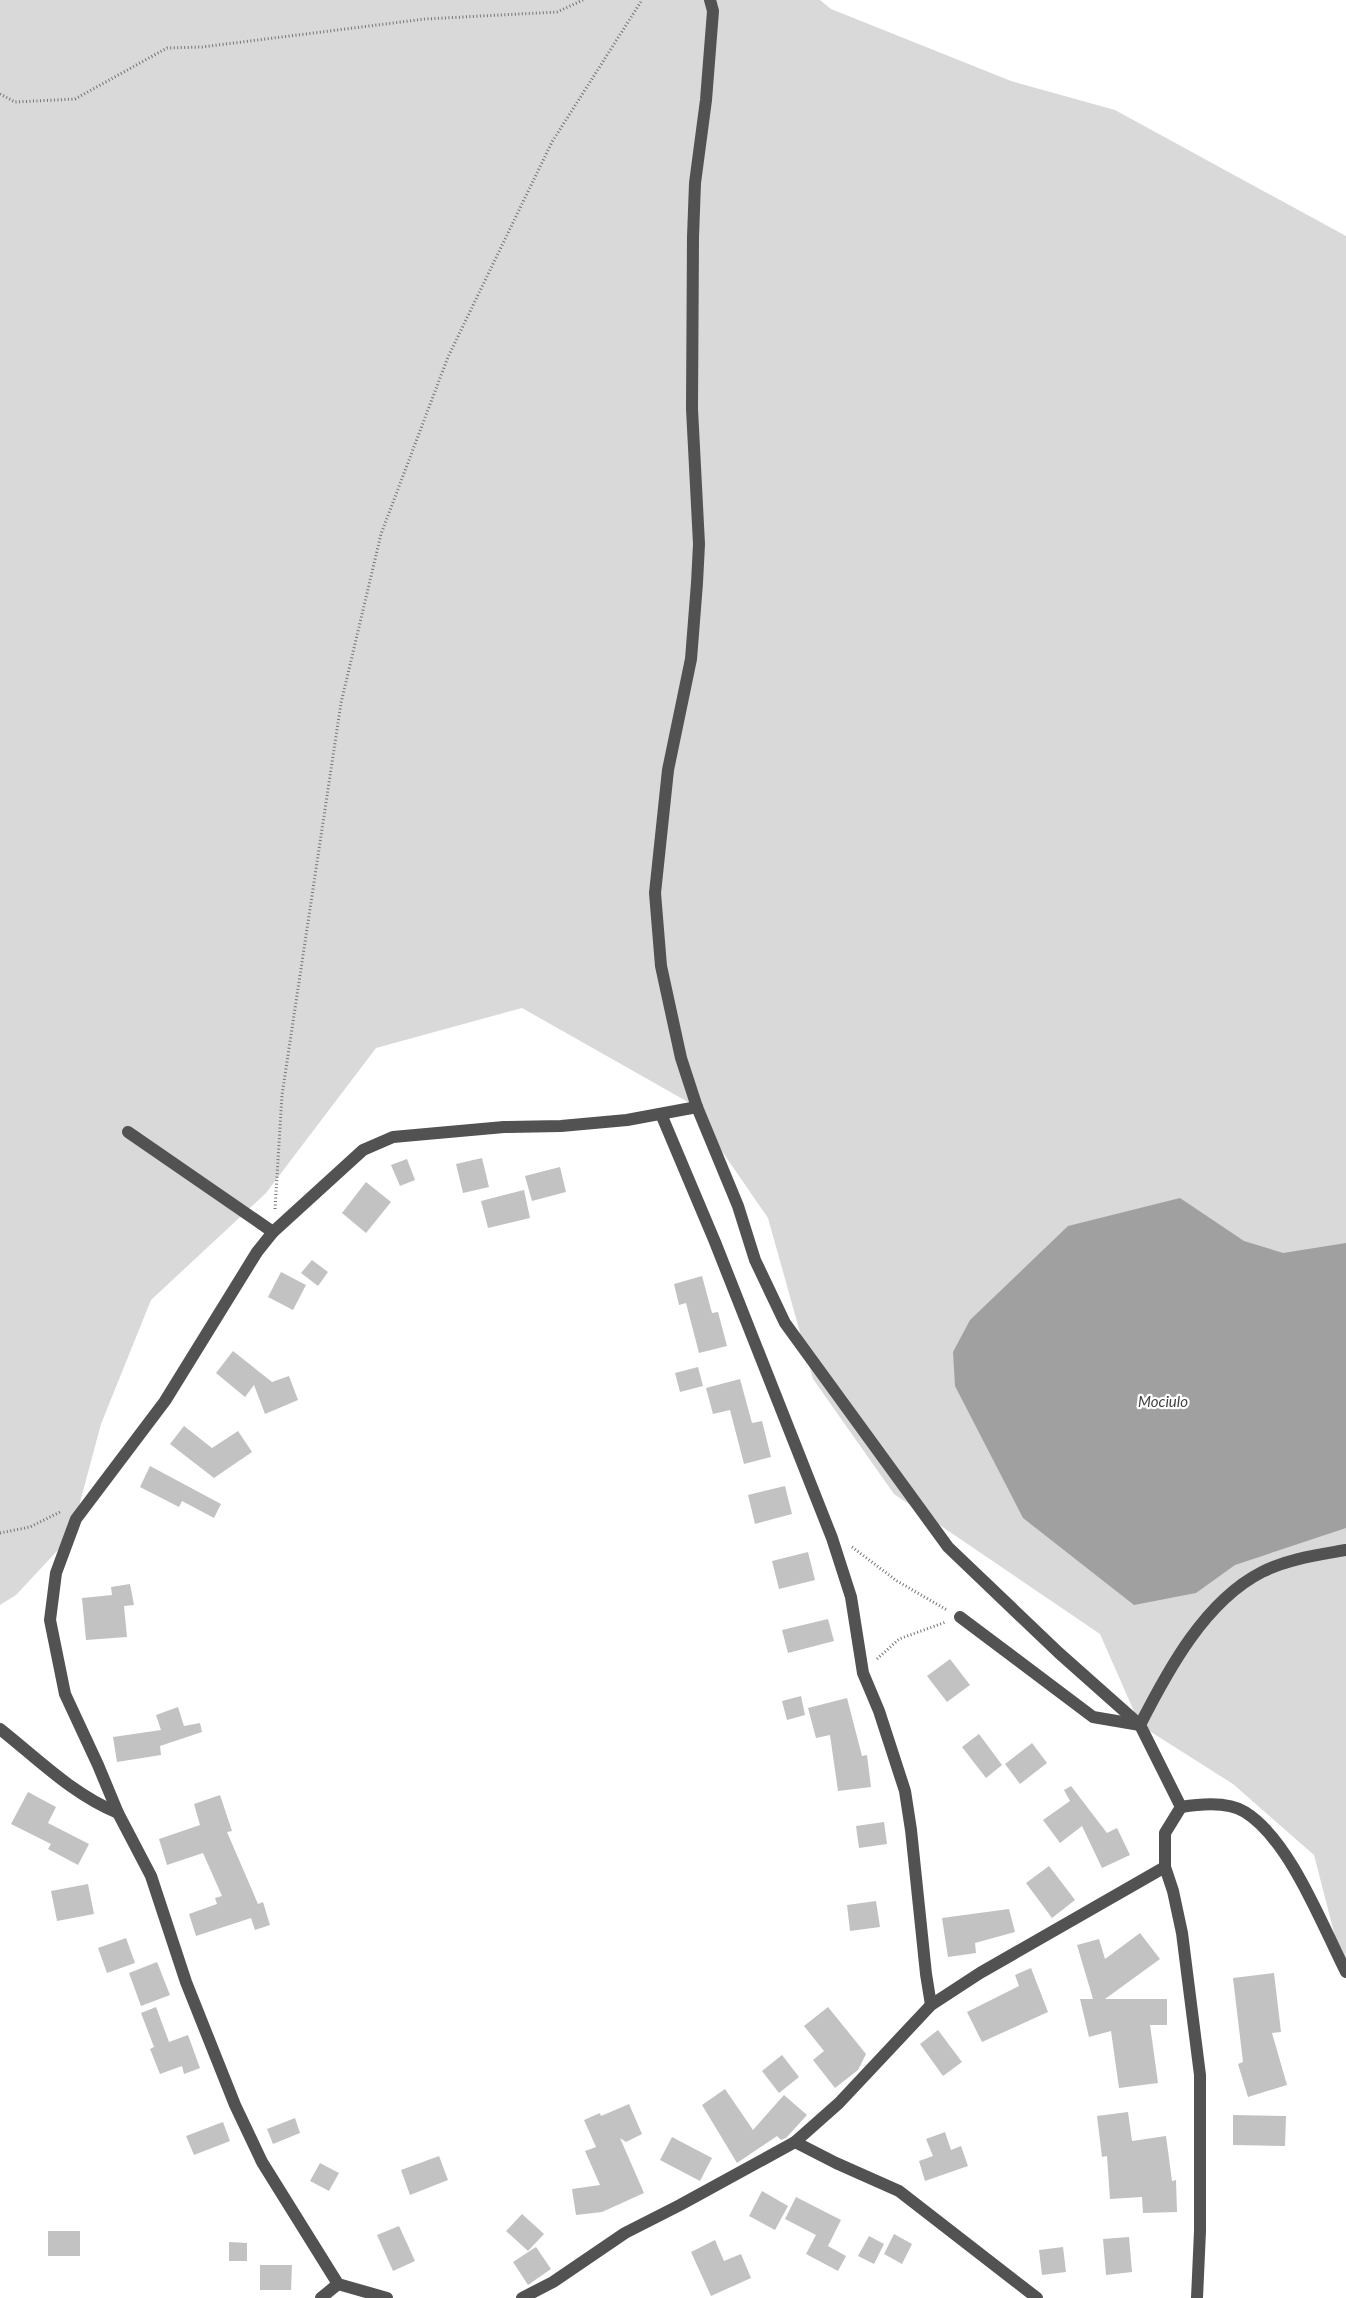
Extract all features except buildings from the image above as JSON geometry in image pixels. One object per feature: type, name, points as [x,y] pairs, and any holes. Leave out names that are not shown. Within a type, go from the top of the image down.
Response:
[{"type":"street","points":[[710,0],[714,11],[706,100],[695,183],[693,237],[692,409],[698,534],[697,583],[691,660],[668,770],[655,893],[661,966],[682,1058],[697,1107],[738,1206],[755,1260],[785,1323],[948,1547],[1059,1653],[1140,1725],[1181,1807]]},
{"type":"street","points":[[387,2298],[338,2284],[262,2162],[234,2106],[186,1982],[151,1876],[118,1813],[65,1694],[50,1620],[56,1574],[76,1519],[166,1401],[257,1252],[273,1232],[362,1150],[393,1137],[504,1127],[561,1126],[627,1120],[697,1107]]},
{"type":"street","points":[[661,1114],[715,1242],[832,1538],[851,1596],[863,1673],[880,1711],[904,1791],[912,1830],[924,1935],[926,1974],[931,2005]]},
{"type":"street","points":[[128,1132],[273,1232]]},
{"type":"street","points":[[1140,1725],[1166,1675],[1199,1628],[1231,1592],[1262,1572],[1300,1558],[1346,1550]]},
{"type":"street","points":[[960,1617],[1093,1717],[1140,1725]]},
{"type":"street","points":[[0,1729],[68,1786],[96,1804],[118,1813]]},
{"type":"street","points":[[1197,2298],[1200,2232],[1200,2075],[1182,1933],[1173,1891],[1165,1867],[1165,1833],[1181,1807],[1207,1803],[1243,1811],[1270,1833],[1292,1868],[1346,1972]]},
{"type":"street","points":[[522,2298],[553,2282],[625,2233],[795,2142],[839,2102],[931,2005],[980,1973],[1165,1867]]},
{"type":"street","points":[[795,2142],[836,2163],[900,2190],[1037,2298]]},
{"type":"street","points":[[321,2298],[338,2284]]},
{"type":"path","points":[[0,94],[15,102],[75,99],[167,48],[202,46],[425,19],[557,12],[583,0]]},
{"type":"path","points":[[273,1232],[282,1095],[341,703],[381,534],[448,356],[552,142],[642,0]]},
{"type":"path","points":[[0,1533],[30,1527],[64,1509]]},
{"type":"path","points":[[832,1538],[858,1550],[897,1581],[960,1617]]},
{"type":"path","points":[[863,1673],[899,1639],[960,1617]]},
{"type":"shaded area","points":[[0,0],[820,0],[831,9],[1011,81],[1115,110],[1346,236],[1346,1979],[1314,1855],[1233,1784],[1140,1725],[1100,1634],[894,1494],[813,1379],[768,1218],[688,1102],[522,1008],[376,1048],[266,1193],[151,1300],[101,1424],[71,1536],[16,1595],[0,1605]]},
{"type":"water","name":"Mociulo","points":[[1180,1198],[1244,1241],[1283,1253],[1346,1243],[1346,1528],[1235,1565],[1196,1593],[1134,1605],[1023,1518],[955,1386],[953,1352],[970,1320],[1068,1226]]}]
